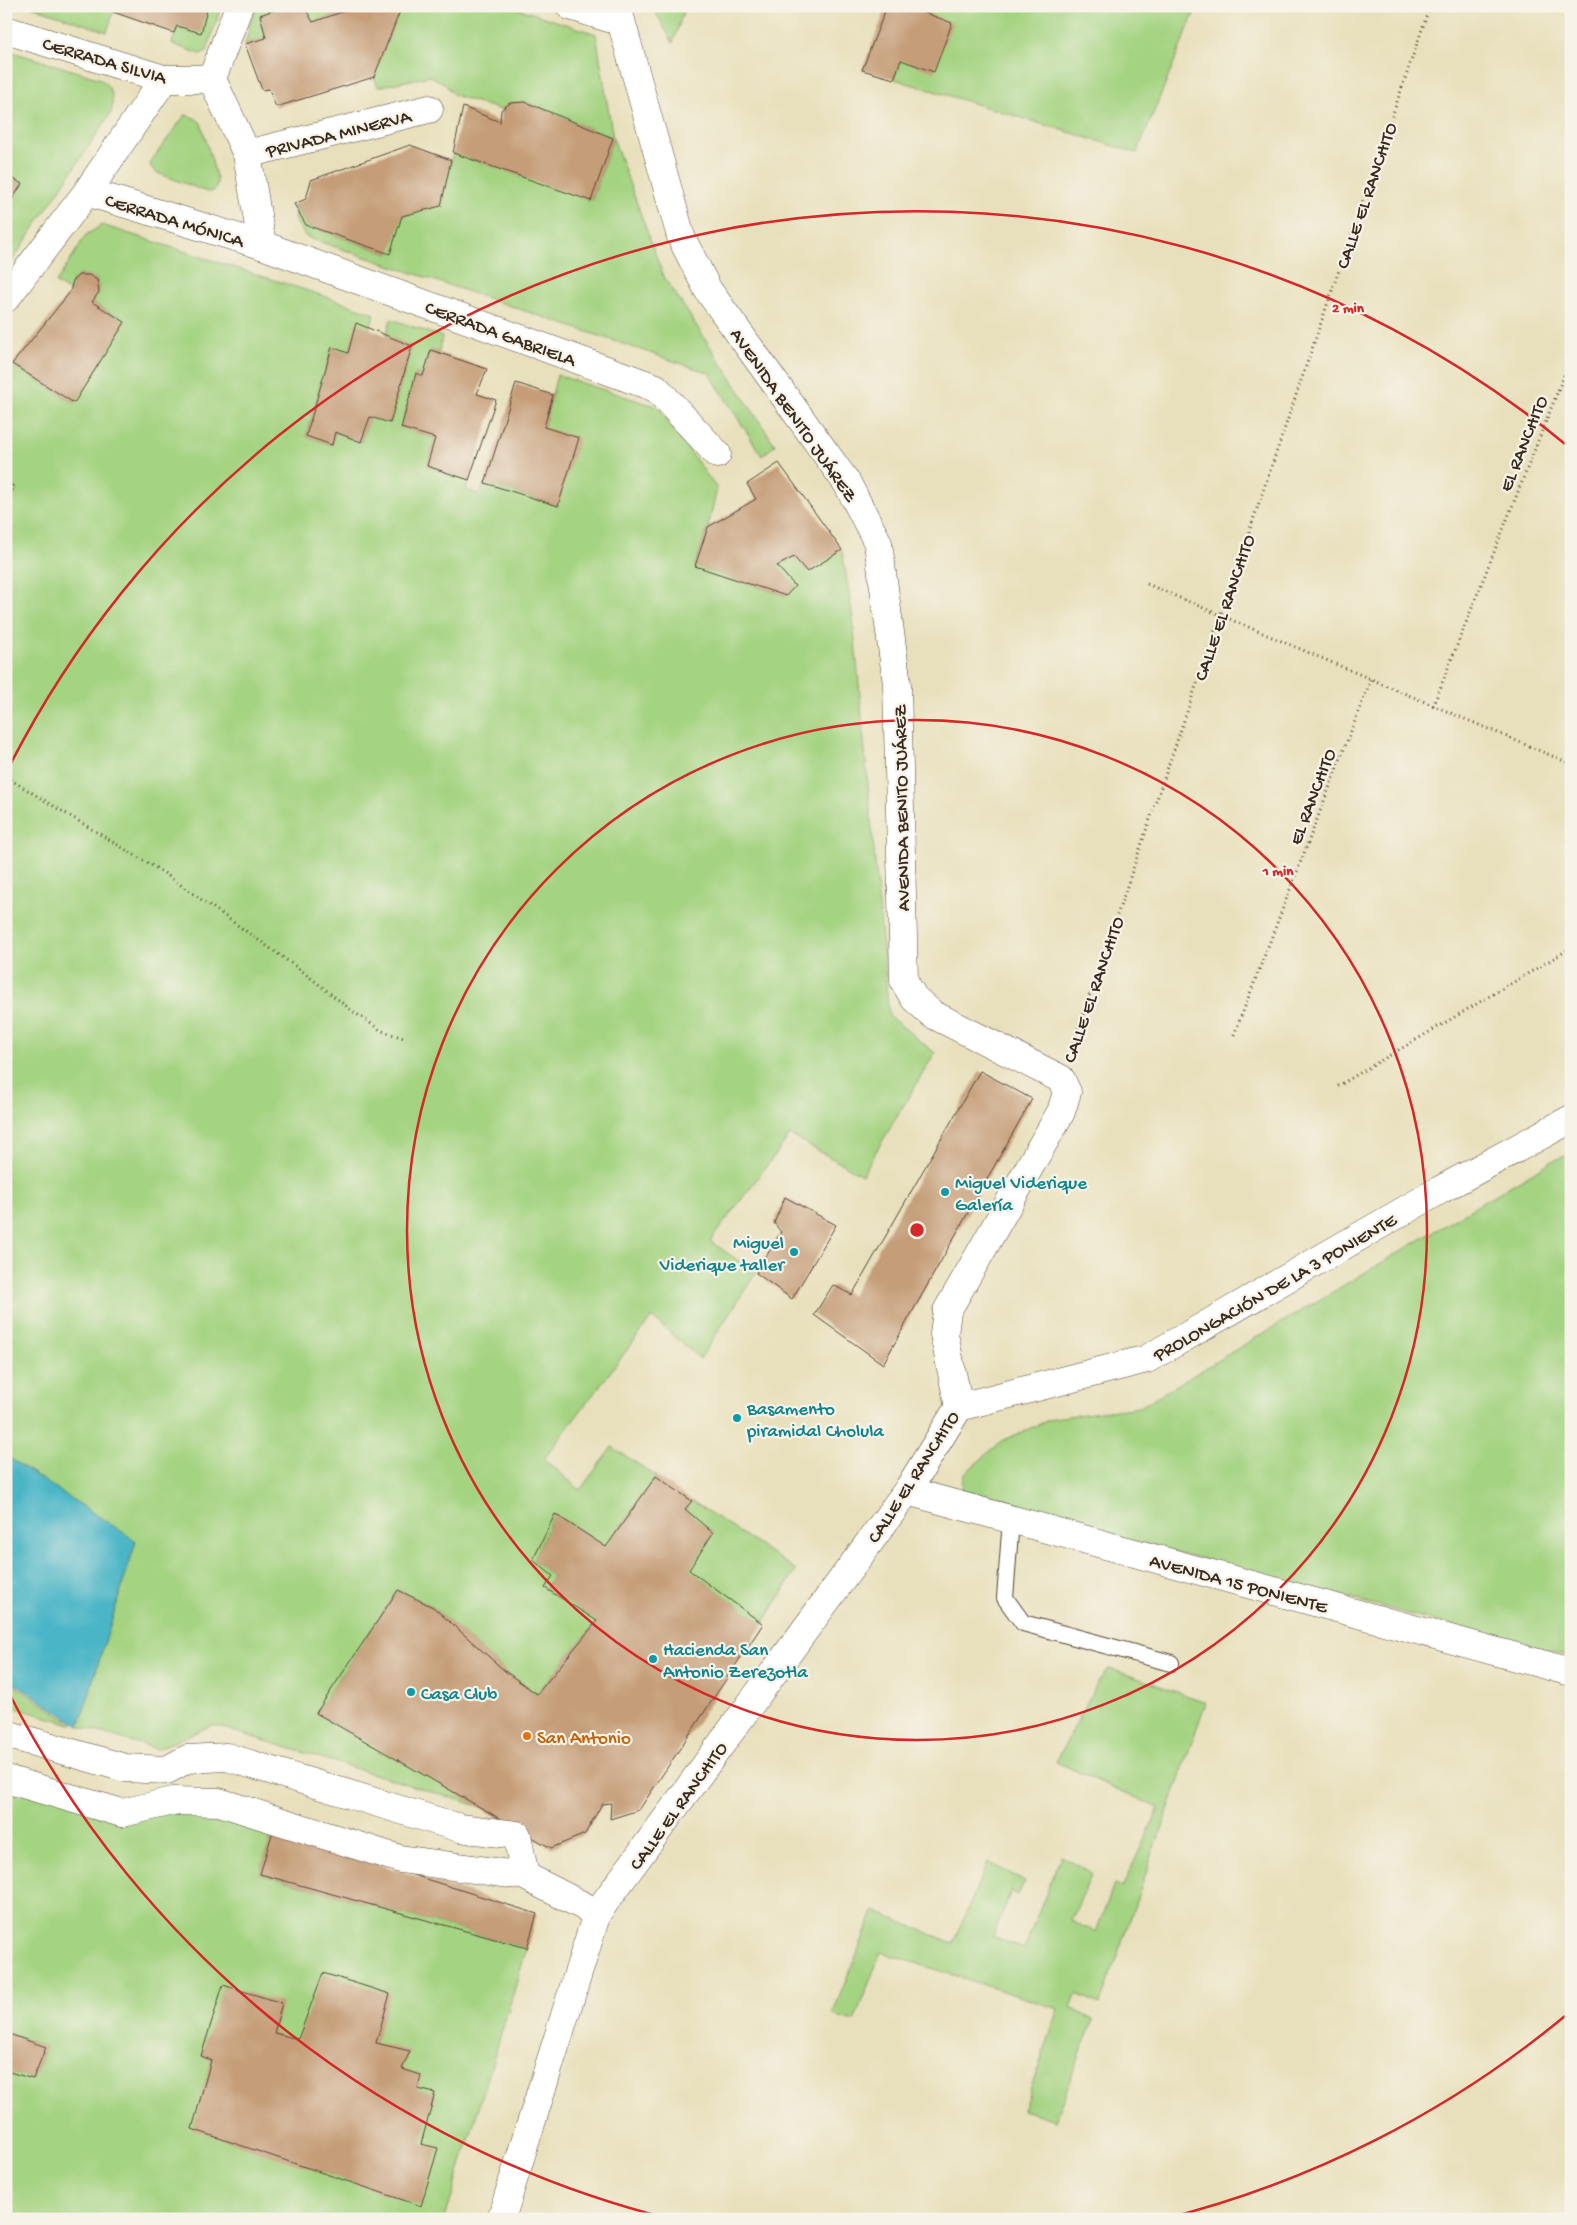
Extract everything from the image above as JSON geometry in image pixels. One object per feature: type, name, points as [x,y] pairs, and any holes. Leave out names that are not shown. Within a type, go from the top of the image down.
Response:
[{"type":"street","points":[[239,6],[212,79],[248,154]]},
{"type":"street","points":[[570,6],[619,14]]},
{"type":"street","name":"AVENIDA BENITO JUÁREZ","points":[[619,14],[681,237],[708,290],[847,483],[878,543],[896,684],[904,981],[914,998],[932,1014],[1061,1079]]},
{"type":"street","name":"CERRADA SILVIA","points":[[6,30],[164,79],[212,79]]},
{"type":"street","name":"CERRADA MÓNICA","points":[[6,298],[86,192],[164,79]]},
{"type":"street","name":"PRIVADA MINERVA","points":[[248,154],[429,109]]},
{"type":"street","name":"CERRADA MÓNICA","points":[[86,192],[262,245],[248,154]]},
{"type":"street","name":"CERRADA GABRIELA","points":[[262,245],[656,388],[718,454]]},
{"type":"street","name":"CALLE EL RANCHITO","points":[[501,2219],[598,1913],[907,1491],[959,1406],[944,1334],[948,1311],[1061,1112],[1068,1092],[1061,1079]]},
{"type":"street","name":"PROLONGACIÓN DE LA 3 PONIENTE","points":[[959,1406],[1147,1359],[1440,1190],[1571,1119]]},
{"type":"street","name":"AVENIDA 15 PONIENTE","points":[[907,1491],[1571,1672]]},
{"type":"street","points":[[6,1734],[126,1768],[167,1770],[187,1759],[227,1757],[460,1828],[517,1835],[525,1876]]},
{"type":"street","points":[[167,1770],[173,1801]]},
{"type":"street","points":[[6,1779],[122,1813],[173,1801],[219,1802],[400,1859],[525,1876],[598,1913]]},
{"type":"lane","points":[[1010,1519],[1005,1598],[1023,1623],[1171,1662]]},
{"type":"path","name":"CALLE EL RANCHITO","points":[[1061,1079],[1430,6]]},
{"type":"path","name":"EL RANCHITO","points":[[1433,706],[1571,358]]},
{"type":"path","points":[[1147,584],[1571,764]]},
{"type":"path","name":"EL RANCHITO","points":[[1234,1035],[1370,679]]},
{"type":"path","points":[[6,776],[164,874],[382,1031],[404,1038]]},
{"type":"path","points":[[1338,1086],[1571,948]]},
{"type":"green space","points":[[31,6],[115,6],[107,32]]},
{"type":"green space","points":[[208,6],[221,6],[207,51],[200,54],[172,44],[177,26]]},
{"type":"green space","points":[[255,6],[285,6],[260,15],[266,38],[245,44]]},
{"type":"green space","points":[[304,6],[359,6],[313,22]]},
{"type":"green space","points":[[400,6],[510,6],[596,34],[613,138],[525,102],[510,103],[501,110],[454,95],[444,83],[430,76],[378,87],[374,77]]},
{"type":"green space","points":[[652,6],[685,6],[673,43]]},
{"type":"green space","points":[[907,6],[1197,6],[1137,153],[894,79],[901,60]]},
{"type":"green space","points":[[6,50],[101,79],[108,86],[112,94],[112,103],[111,113],[6,270],[6,209],[22,184],[6,174]]},
{"type":"green space","points":[[185,115],[195,118],[201,123],[217,179],[214,191],[207,192],[155,172],[150,165]]},
{"type":"green space","points":[[613,138],[663,275],[775,445],[762,456],[709,373],[306,237],[296,222],[294,204],[306,225],[389,254],[402,216],[439,206],[453,153],[592,200]]},
{"type":"green space","points":[[102,225],[375,314],[369,329],[348,353],[332,348],[306,436],[332,445],[335,432],[361,442],[370,417],[390,423],[412,346],[386,336],[391,319],[442,337],[439,352],[430,350],[423,376],[416,373],[401,428],[435,438],[427,466],[469,480],[466,490],[480,494],[485,483],[558,506],[544,427],[557,375],[658,407],[717,489],[708,527],[695,566],[786,596],[795,586],[777,566],[794,557],[842,550],[853,619],[889,1016],[935,1053],[862,1175],[790,1135],[710,1241],[756,1273],[700,1359],[652,1317],[544,1459],[580,1490],[612,1447],[656,1476],[606,1547],[554,1514],[533,1560],[553,1576],[545,1588],[597,1621],[537,1694],[506,1672],[433,1607],[398,1590],[316,1713],[485,1808],[213,1725],[157,1749],[79,1726],[136,1541],[6,1456],[6,499],[15,487],[6,482],[6,361],[75,403],[125,322],[92,302],[99,292],[97,280],[89,276],[79,275],[73,280],[70,292],[56,283],[86,235]]},
{"type":"green space","points":[[1571,1154],[1571,1657],[961,1495],[964,1474],[1002,1441],[1053,1418],[1140,1407],[1552,1161]]},
{"type":"green space","points":[[692,1501],[796,1570],[763,1624],[689,1570],[713,1533],[685,1510]]},
{"type":"green space","points":[[1108,1668],[1206,1702],[1100,2004],[1076,1994],[1071,2008],[1093,2020],[1055,2120],[1023,2110],[1059,2009],[881,1952],[854,2021],[832,2015],[874,1911],[953,1943],[988,1862],[1025,1881],[1018,1895],[1011,1891],[993,1937],[1024,1949],[1061,1856],[1092,1873],[1071,1921],[1096,1932],[1114,1885],[1122,1888],[1159,1808],[1056,1762],[1096,1686]]},
{"type":"green space","points":[[6,1680],[74,1725],[6,1705]]},
{"type":"green space","points":[[6,1789],[164,1808],[219,1811],[273,1831],[260,1874],[527,1948],[445,2219],[6,2219],[6,2071],[33,2079],[46,2047],[6,2033]]},
{"type":"water","points":[[6,1456],[136,1541],[79,1726],[6,1678]]},
{"type":"building","points":[[115,6],[208,6],[201,33],[177,26],[174,33],[113,12]]},
{"type":"building","points":[[285,6],[304,6],[313,22],[359,6],[402,6],[374,77],[276,107],[269,89],[262,90],[245,44],[266,38],[260,15]]},
{"type":"building","points":[[887,6],[907,6],[952,23],[934,72],[901,60],[894,79],[862,70]]},
{"type":"building","points":[[525,102],[613,138],[591,201],[453,153],[463,107],[500,122],[501,110],[510,103]]},
{"type":"building","points":[[410,145],[451,160],[441,206],[402,216],[390,254],[306,225],[294,204],[306,199],[311,180]]},
{"type":"building","points":[[6,174],[22,184],[6,209]]},
{"type":"building","points":[[79,275],[89,275],[97,280],[99,292],[92,302],[125,322],[74,403],[12,364],[70,292],[73,280]]},
{"type":"building","points":[[356,323],[412,346],[390,423],[370,417],[361,442],[335,432],[332,445],[306,436],[332,347],[348,353]]},
{"type":"building","points":[[431,350],[487,369],[477,394],[496,400],[469,480],[427,466],[435,438],[401,428],[416,373],[423,376]]},
{"type":"building","points":[[516,383],[553,395],[544,427],[579,438],[558,506],[485,483]]},
{"type":"building","points":[[779,463],[842,550],[807,572],[794,557],[777,566],[795,586],[786,596],[695,566],[708,527],[756,499],[747,484]]},
{"type":"building","points":[[6,482],[15,487],[6,499]]},
{"type":"building","name":"Miguel Viderique Galería","points":[[980,1071],[1032,1099],[883,1364],[814,1315],[833,1285],[852,1295]]},
{"type":"building","name":"Miguel Viderique taller","points":[[785,1197],[836,1225],[792,1299],[756,1273],[781,1232],[774,1223]]},
{"type":"building","points":[[656,1476],[692,1501],[685,1509],[713,1533],[689,1570],[763,1624],[639,1810],[610,1819],[611,1803],[602,1804],[585,1834],[551,1848],[316,1713],[398,1590],[433,1607],[506,1672],[537,1694],[597,1621],[545,1588],[553,1576],[533,1560],[555,1514],[606,1547]]},
{"type":"building","points":[[273,1831],[537,1914],[527,1948],[260,1874]]},
{"type":"building","points":[[323,1973],[390,1994],[376,2043],[410,2051],[402,2069],[421,2075],[418,2089],[435,2093],[421,2144],[438,2148],[421,2206],[192,2129],[211,2060],[201,2056],[223,1985],[282,2003],[274,2033],[298,2039]]},
{"type":"building","points":[[6,2033],[46,2047],[33,2079],[6,2071]]},
{"type":"place","name":"Miguel Viderique Galería","points":[[945,1192]]},
{"type":"place","name":"Miguel Viderique taller","points":[[794,1252]]},
{"type":"place","name":"Basamento piramidal Cholula","points":[[737,1418]]},
{"type":"place","name":"Hacienda San Antonio Zerezotla","points":[[653,1659]]},
{"type":"place","name":"Casa Club","points":[[411,1692]]},
{"type":"place","name":"San Antonio","points":[[527,1736]]}]
